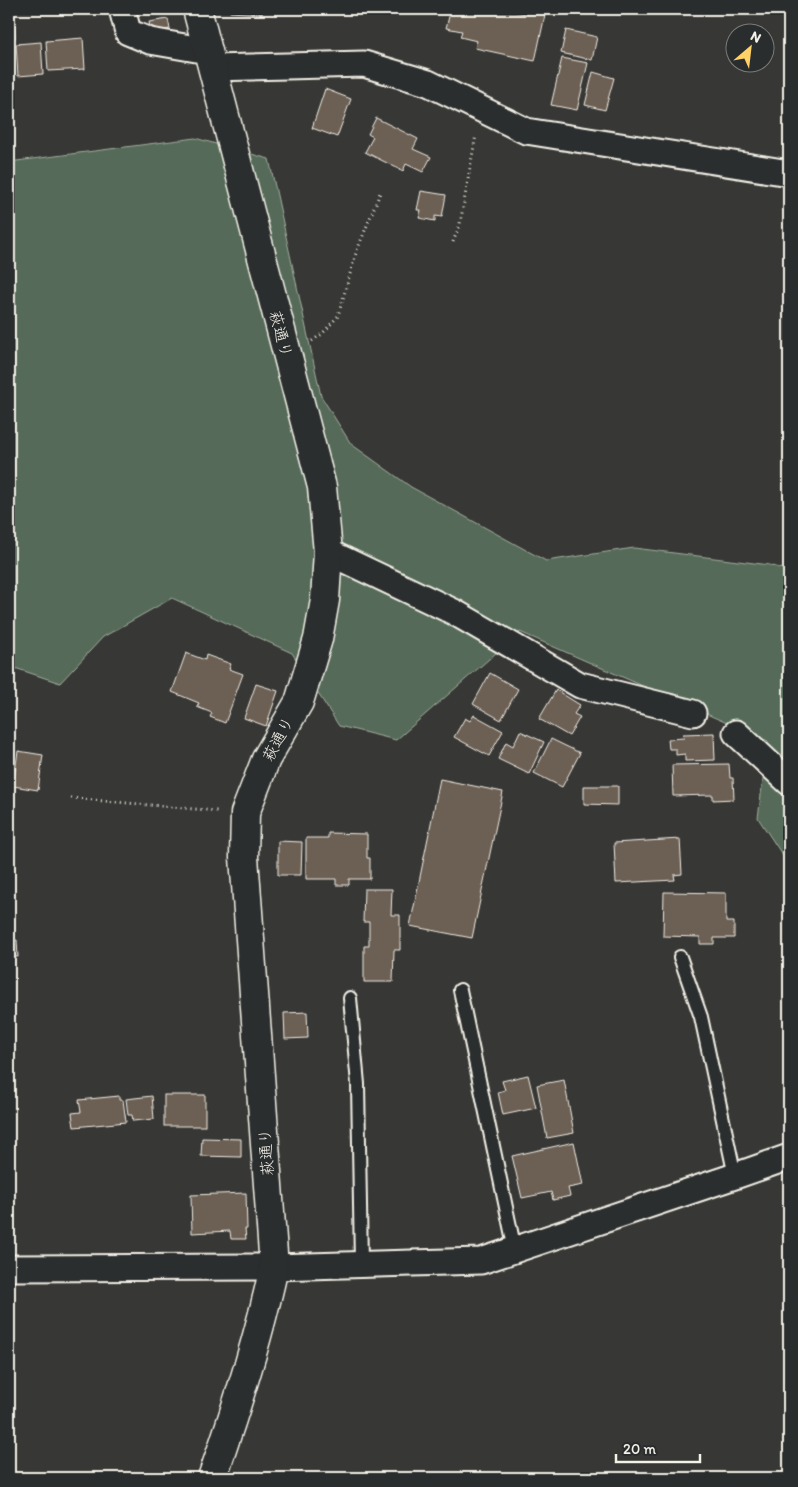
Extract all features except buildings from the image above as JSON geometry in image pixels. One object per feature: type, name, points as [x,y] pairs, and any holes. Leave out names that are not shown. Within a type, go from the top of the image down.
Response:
[{"type":"street","points":[[122,9],[128,32],[210,60],[364,64],[428,83],[526,132],[789,173]]},
{"type":"street","name":"萩通り","points":[[196,9],[322,487],[328,552],[325,600],[318,640],[298,702],[266,759],[245,813],[244,857],[274,1267],[243,1391],[212,1478]]},
{"type":"street","points":[[328,552],[454,612],[580,685],[693,713]]},
{"type":"street","points":[[736,733],[789,782]]},
{"type":"street","points":[[9,1268],[274,1267],[481,1261],[789,1157]]},
{"type":"lane","points":[[680,957],[701,1017],[735,1176]]},
{"type":"lane","points":[[460,990],[515,1250]]},
{"type":"lane","points":[[350,998],[358,1084],[361,1264]]},
{"type":"path","points":[[453,242],[460,224],[480,110]]},
{"type":"path","points":[[287,358],[322,334],[338,316],[356,253],[380,193]]},
{"type":"path","points":[[70,798],[245,813]]},
{"type":"green space","points":[[195,138],[269,159],[321,396],[351,444],[411,487],[546,561],[634,548],[770,565],[789,571],[789,865],[758,818],[768,741],[520,632],[396,740],[339,726],[292,653],[172,598],[103,637],[60,683],[9,666],[9,162]]}]
